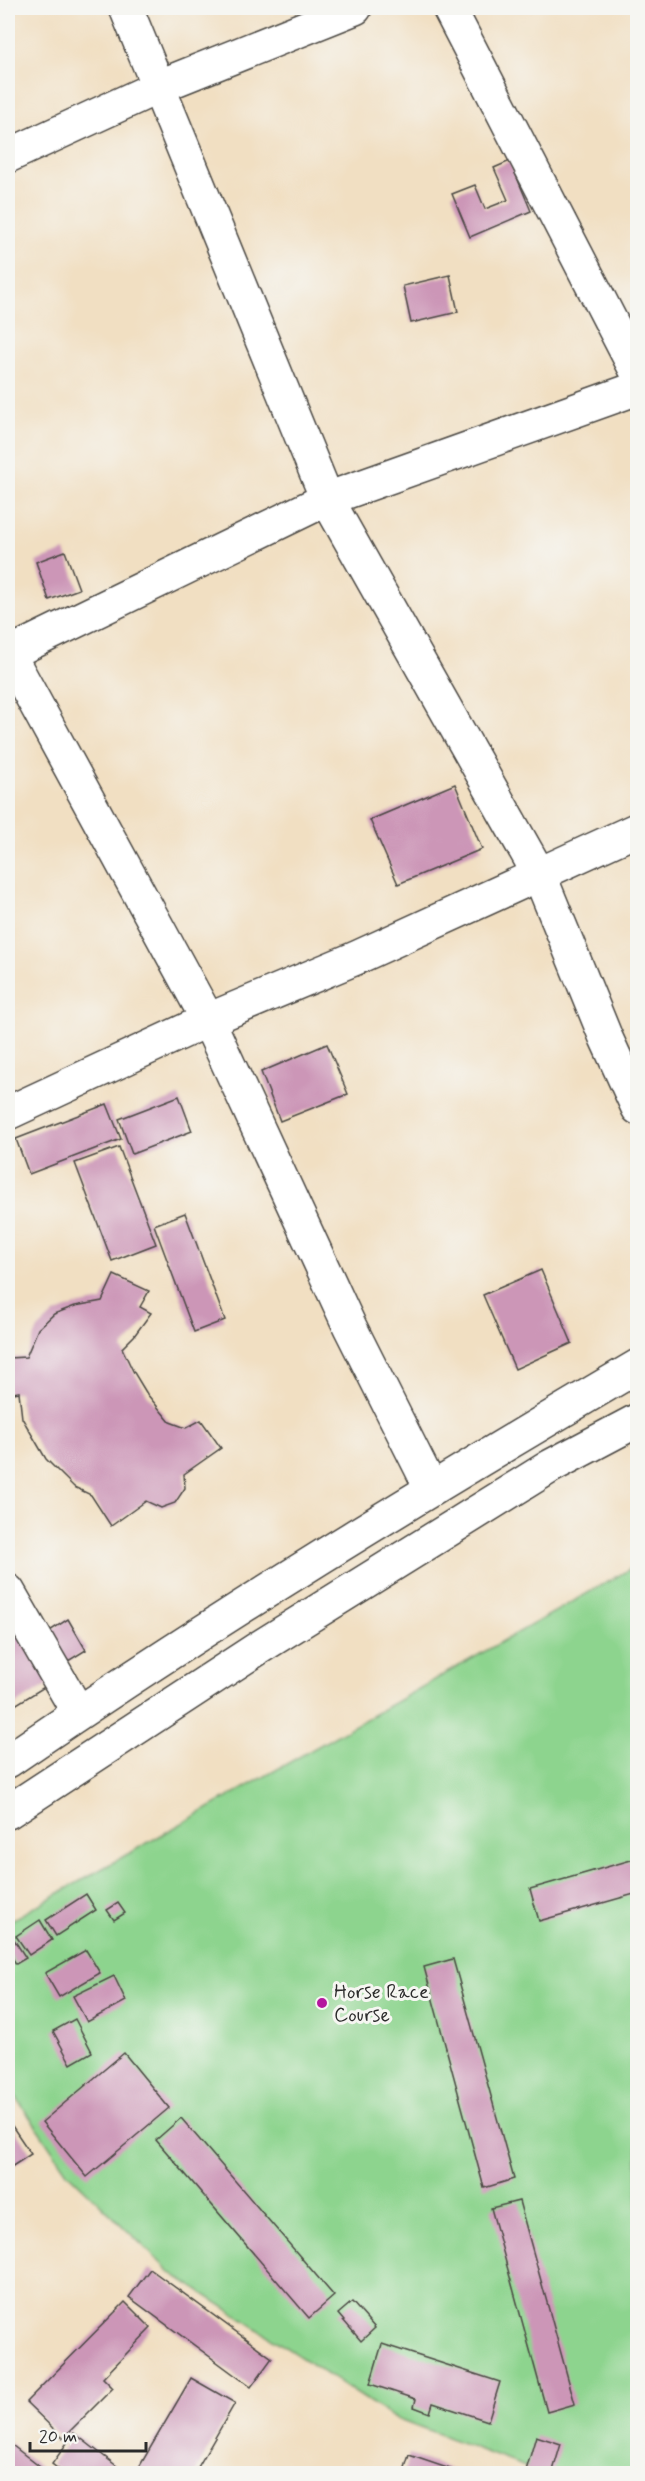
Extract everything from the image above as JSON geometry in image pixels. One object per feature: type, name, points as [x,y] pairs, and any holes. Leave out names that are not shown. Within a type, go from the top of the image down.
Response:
[{"type":"street","points":[[126,8],[160,86],[327,499],[539,874],[606,1038],[638,1108]]},
{"type":"street","points":[[8,156],[160,86],[355,8]]},
{"type":"street","points":[[448,8],[638,374]]},
{"type":"street","points":[[431,1488],[350,1327],[208,1020],[8,654],[327,499],[638,388]]},
{"type":"street","points":[[8,1113],[208,1020],[356,958],[638,829]]},
{"type":"street","points":[[8,1761],[78,1712],[431,1488],[638,1366]]},
{"type":"street","points":[[8,1812],[261,1647],[551,1466],[638,1420]]},
{"type":"street","points":[[8,1591],[78,1712]]},
{"type":"green space","name":"Horse Race Course","points":[[637,1565],[637,2473],[541,2473],[391,2416],[170,2272],[67,2172],[8,2085],[8,1922]]},
{"type":"building","points":[[510,161],[531,211],[470,237],[452,194],[475,185],[485,209],[508,200],[494,168]]},
{"type":"building","points":[[450,275],[458,312],[411,323],[403,286]]},
{"type":"building","points":[[65,551],[79,589],[49,600],[36,562]]},
{"type":"building","points":[[455,784],[482,849],[398,884],[370,820]]},
{"type":"building","points":[[327,1044],[348,1094],[280,1121],[261,1072]]},
{"type":"building","points":[[179,1096],[192,1131],[132,1154],[119,1119]]},
{"type":"building","points":[[107,1104],[121,1139],[29,1174],[16,1139]]},
{"type":"building","points":[[119,1147],[156,1244],[112,1261],[75,1163]]},
{"type":"building","points":[[185,1213],[225,1320],[194,1332],[154,1225]]},
{"type":"building","points":[[541,1270],[572,1343],[515,1369],[483,1295]]},
{"type":"building","points":[[114,1275],[149,1291],[140,1307],[151,1313],[122,1348],[147,1394],[170,1422],[186,1428],[201,1420],[221,1448],[184,1474],[185,1488],[175,1503],[161,1508],[146,1501],[111,1526],[91,1495],[74,1487],[46,1459],[22,1418],[19,1392],[8,1394],[8,1358],[26,1357],[38,1329],[54,1314],[75,1306],[102,1301]]},
{"type":"building","points":[[8,1612],[51,1683],[12,1707],[8,1698]]},
{"type":"building","points":[[68,1619],[86,1650],[60,1666],[42,1636]]},
{"type":"building","points":[[638,1858],[638,1893],[539,1921],[530,1889]]},
{"type":"building","points":[[86,1894],[96,1910],[56,1936],[46,1920]]},
{"type":"building","points":[[118,1903],[125,1913],[114,1920],[107,1910]]},
{"type":"building","points":[[40,1920],[52,1940],[29,1955],[16,1936]]},
{"type":"building","points":[[13,1938],[26,1958],[16,1964],[8,1951],[8,1942]]},
{"type":"building","points":[[86,1950],[100,1973],[59,1997],[45,1973]]},
{"type":"building","points":[[453,1959],[514,2179],[484,2188],[424,1967]]},
{"type":"building","points":[[114,1976],[126,2001],[87,2022],[73,1996]]},
{"type":"building","points":[[75,2019],[92,2052],[71,2064],[53,2031]]},
{"type":"building","points":[[124,2053],[169,2108],[87,2177],[42,2122]]},
{"type":"building","points":[[181,2118],[334,2296],[309,2318],[156,2140]]},
{"type":"building","points":[[8,2120],[31,2154],[8,2169]]},
{"type":"building","points":[[519,2201],[575,2404],[547,2412],[491,2208]]},
{"type":"building","points":[[150,2269],[272,2358],[251,2387],[129,2297]]},
{"type":"building","points":[[125,2302],[151,2328],[103,2378],[113,2388],[63,2438],[26,2402]]},
{"type":"building","points":[[352,2302],[375,2328],[361,2341],[338,2314]]},
{"type":"building","points":[[382,2344],[500,2382],[488,2421],[433,2403],[430,2413],[414,2407],[416,2399],[370,2384]]},
{"type":"building","points":[[191,2378],[235,2403],[194,2474],[135,2474]]},
{"type":"building","points":[[74,2433],[127,2474],[65,2474],[52,2464]]},
{"type":"building","points":[[536,2436],[561,2444],[552,2474],[525,2474]]},
{"type":"building","points":[[8,2442],[49,2474],[8,2474]]},
{"type":"building","points":[[409,2455],[462,2473],[462,2474],[403,2474]]},
{"type":"place","name":"Horse Race Course","points":[[322,2003]]}]
